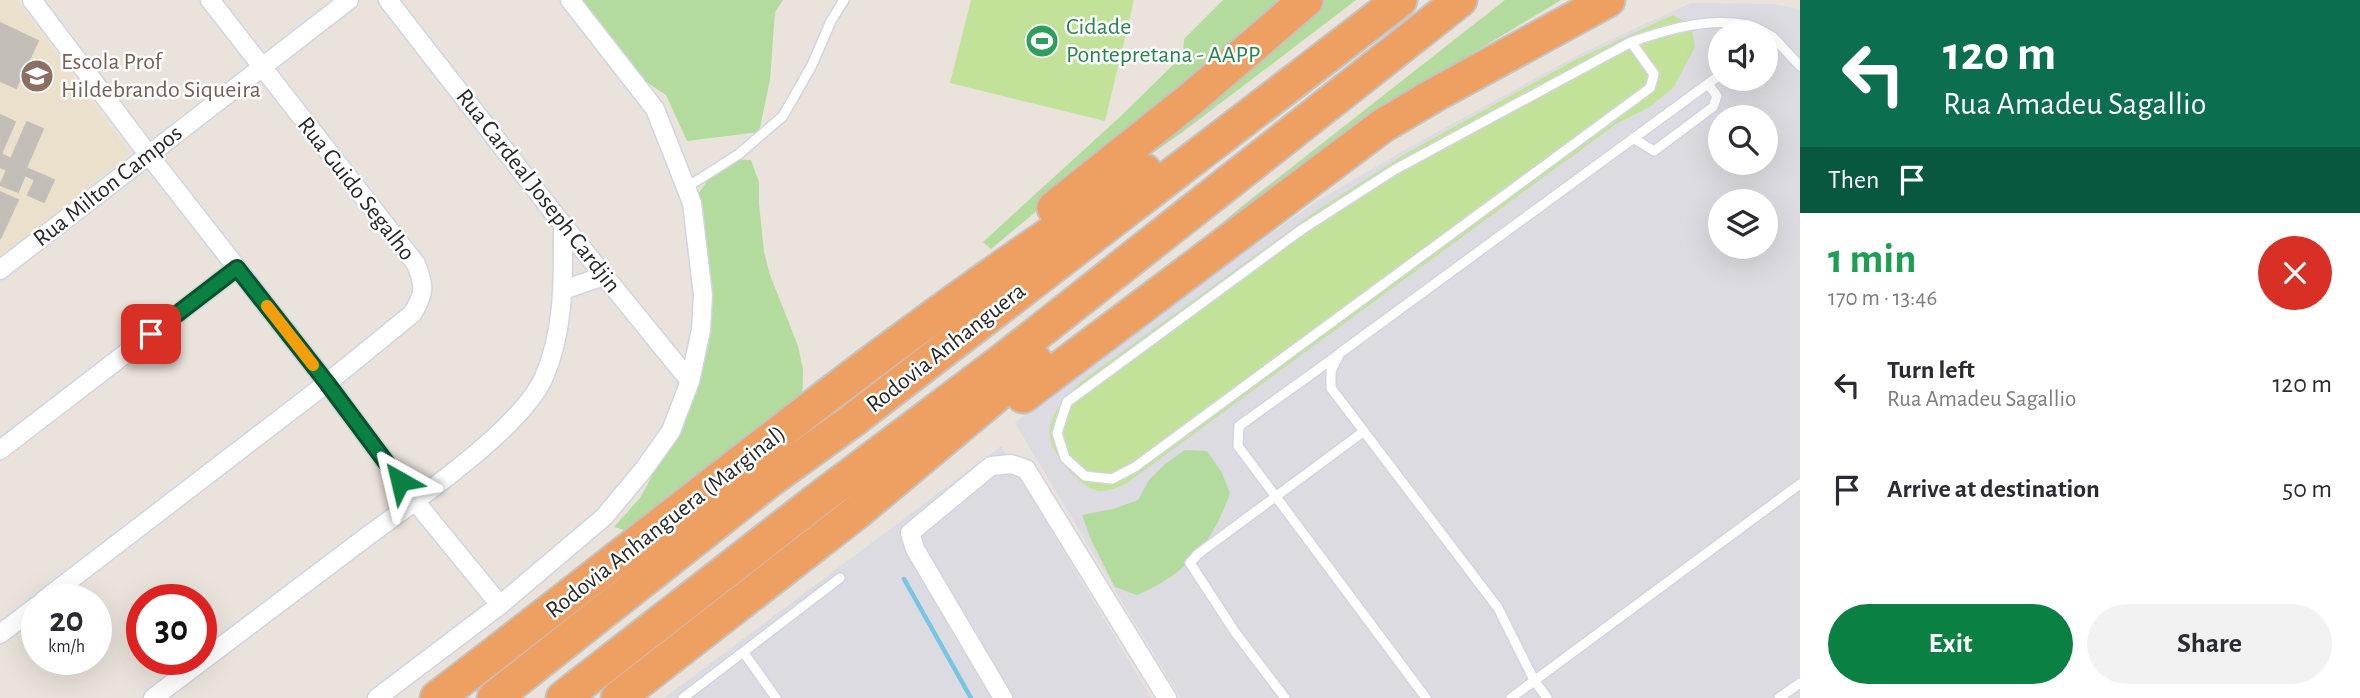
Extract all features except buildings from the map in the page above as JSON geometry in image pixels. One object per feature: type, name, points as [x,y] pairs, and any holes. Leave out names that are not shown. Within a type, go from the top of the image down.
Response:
[{"type":"highway","points":[[893,344],[954,290],[1192,98],[1306,0]]},
{"type":"highway","name":"Rodovia Anhanguera","points":[[494,698],[770,480],[853,420],[1399,0]]},
{"type":"highway","name":"Rodovia Anhanguera","points":[[563,698],[816,501],[1002,361],[1460,0]]},
{"type":"highway","points":[[618,698],[857,512],[1249,185],[1484,0]]},
{"type":"highway","points":[[857,512],[994,418],[1382,126],[1608,0]]},
{"type":"highway","points":[[893,344],[1051,231],[1224,120],[1291,71],[1361,30]]},
{"type":"highway","name":"Rodovia Anhanguera (Marginal)","points":[[437,698],[893,344]]},
{"type":"street","points":[[32,0],[415,501],[500,605]]},
{"type":"street","name":"Rua Guido Segalho","points":[[65,584],[327,383],[412,314],[421,300],[424,283],[416,264],[210,0]]},
{"type":"street","name":"Rua Milton Campos","points":[[0,270],[349,0]]},
{"type":"street","name":"Rua Cardeal Joseph Cardjin","points":[[388,0],[563,225],[690,381]]},
{"type":"street","points":[[377,698],[500,605],[604,517],[671,431],[690,381],[701,330],[703,295],[692,204],[687,187],[655,109],[570,0]]},
{"type":"street","points":[[153,698],[415,501],[486,443],[526,405],[544,378],[556,338],[563,290],[563,225]]},
{"type":"street","points":[[0,450],[237,268]]},
{"type":"street","points":[[563,290],[604,276]]},
{"type":"street","points":[[1003,698],[915,549],[910,533],[991,466],[1011,464],[1026,469],[1167,698]]},
{"type":"street","points":[[0,634],[21,618]]},
{"type":"lane","points":[[687,187],[739,154],[783,116],[844,0]]},
{"type":"lane","points":[[1631,42],[1654,74],[1650,88],[1545,166],[1135,467],[1112,479],[1085,476],[1065,458],[1057,433],[1067,402],[1301,230],[1394,170],[1631,42],[1679,27],[1708,24]]},
{"type":"lane","points":[[1778,47],[1800,65]]},
{"type":"lane","points":[[1426,698],[1238,446],[1239,426],[1708,84]]},
{"type":"lane","points":[[1633,138],[1654,151],[1713,107],[1717,96],[1713,91]]},
{"type":"lane","points":[[1340,353],[1331,371],[1331,388],[1497,608],[1534,680],[1547,698]]},
{"type":"lane","points":[[1284,698],[1190,563],[1198,554],[1363,432]]},
{"type":"lane","points":[[1511,698],[1800,484]]},
{"type":"lane","points":[[683,698],[840,578]]},
{"type":"lane","points":[[744,653],[776,698]]},
{"type":"lane","points":[[1779,698],[1800,683]]},
{"type":"shaded area","name":"Escola Prof Hildebrando Siqueira","points":[[0,0],[16,0],[130,153],[0,260]]},
{"type":"shaded area","points":[[1691,3],[1773,4],[1800,9],[1800,698],[1180,698],[1015,423],[1119,342],[1314,203],[1580,54]]},
{"type":"shaded area","points":[[1001,446],[1151,698],[664,698]]},
{"type":"green space","points":[[580,0],[783,0],[775,12],[770,80],[759,132],[687,141],[666,95],[645,81],[623,74]]},
{"type":"green space","name":"Cidade Pontepretana - AAPP","points":[[971,0],[1134,0],[1105,121],[950,83]]},
{"type":"green space","points":[[1223,0],[1290,0],[991,249],[983,242],[1122,115],[1183,55],[1184,39]]},
{"type":"green space","points":[[1320,0],[1356,0],[1180,134],[1057,220]]},
{"type":"green space","points":[[1505,0],[1561,0],[1423,83],[1074,345],[1246,203]]},
{"type":"green space","points":[[1673,15],[1691,25],[1695,47],[1674,87],[1651,106],[1616,124],[1127,483],[1107,490],[1093,489],[1077,478],[1062,461],[1052,444],[1050,428],[1058,407],[1078,384],[1316,211],[1405,154],[1575,60]]},
{"type":"green space","points":[[728,159],[751,160],[759,182],[764,252],[770,275],[798,346],[803,369],[802,414],[646,531],[624,530],[614,527],[640,498],[653,474],[676,406],[705,341],[711,317],[696,197],[712,174]]},
{"type":"green space","points":[[1185,450],[1207,451],[1221,471],[1230,493],[1215,527],[1196,555],[1170,578],[1137,595],[1115,587],[1091,540],[1082,515],[1113,509],[1138,500],[1149,480]]},
{"type":"waterway","points":[[904,579],[971,698]]},
{"type":"slow traffic","points":[[267,306],[313,365]]},
{"type":"place","name":"Cidade Pontepretana - AAPP","points":[[1042,41]]},
{"type":"place","name":"Escola Prof Hildebrando Siqueira","points":[[37,76]]},
{"type":"route","points":[[151,334],[237,268],[400,481]]}]
